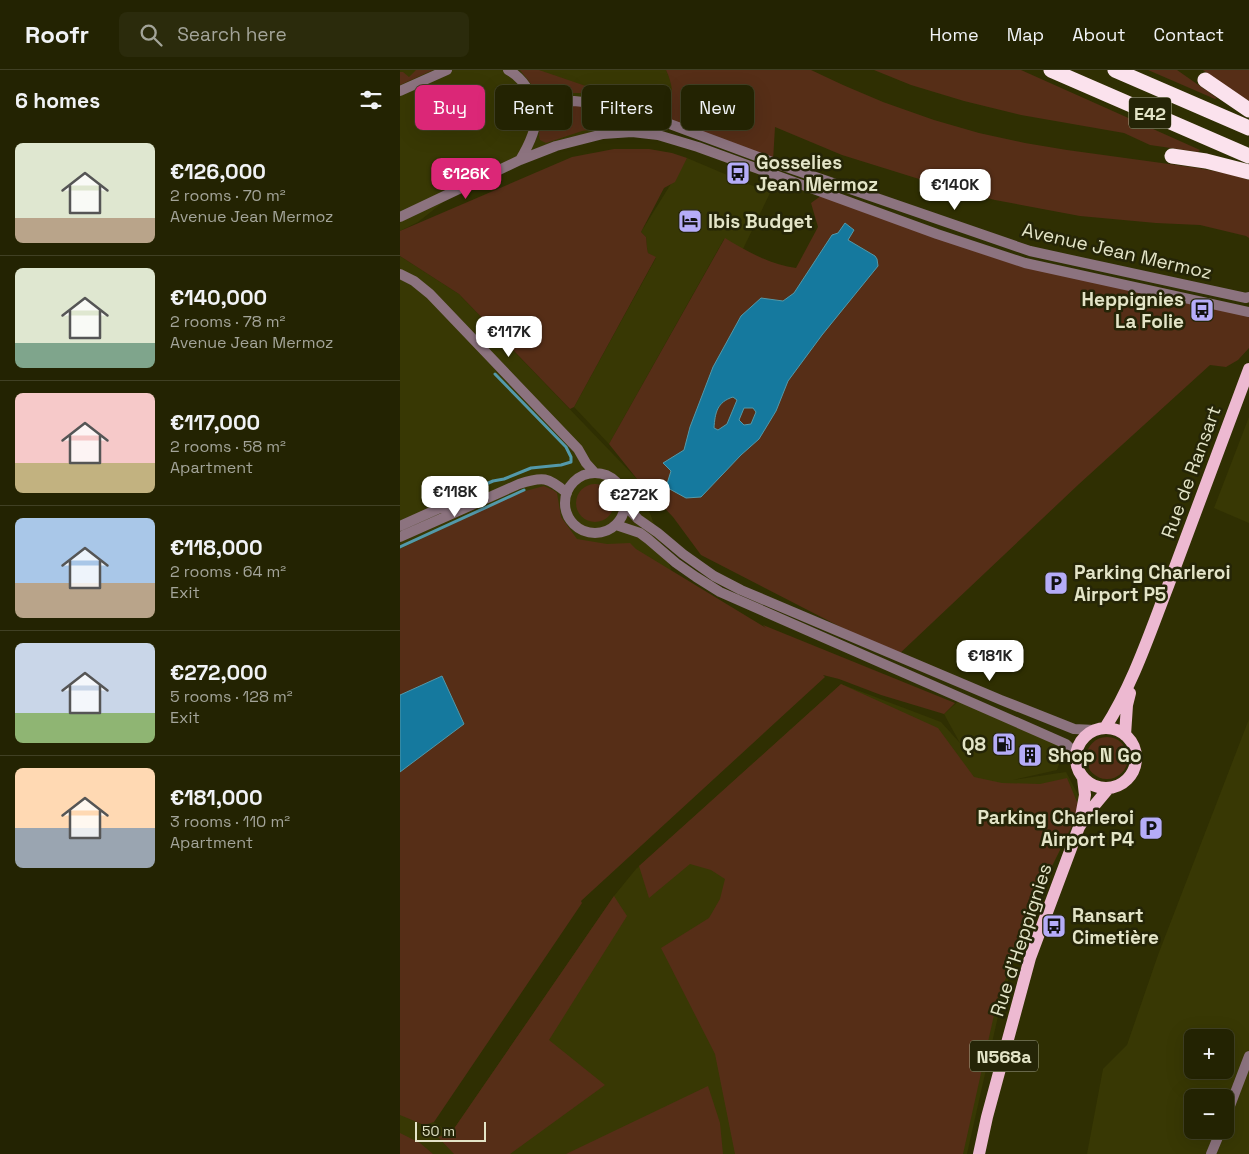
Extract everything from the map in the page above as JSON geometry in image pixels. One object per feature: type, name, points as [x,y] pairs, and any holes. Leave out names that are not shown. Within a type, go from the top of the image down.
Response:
[{"type":"highway","name":"E42","points":[[1051,70],[1249,156]]},
{"type":"highway","name":"E42","points":[[1115,70],[1249,128]]},
{"type":"highway","points":[[1206,80],[1249,110]]},
{"type":"highway","points":[[1172,156],[1206,161],[1249,172]]},
{"type":"main road","name":"Rue de Ransart","points":[[1100,729],[1120,704],[1135,671],[1249,370]]},
{"type":"main road","name":"Rue de Ransart","points":[[1125,735],[1127,705],[1135,671]]},
{"type":"main road","points":[[1076,754],[1079,744],[1086,735],[1100,729],[1116,730],[1125,735]]},
{"type":"main road","name":"N568a","points":[[1108,788],[1118,786],[1126,781],[1133,772],[1136,752],[1132,743],[1125,735]]},
{"type":"main road","name":"N568a","points":[[1076,754],[1076,764],[1083,778]]},
{"type":"main road","points":[[1083,778],[1098,788],[1108,788]]},
{"type":"main road","name":"Rue d'Heppignies","points":[[979,1154],[1030,958],[1079,827],[1085,795],[1083,778]]},
{"type":"main road","name":"Rue d'Heppignies","points":[[1079,827],[1108,788]]},
{"type":"street","points":[[400,91],[447,70]]},
{"type":"street","points":[[508,70],[514,73],[525,85]]},
{"type":"street","name":"Avenue Jean Mermoz","points":[[572,101],[611,105],[659,120],[772,162],[1030,251],[1246,298],[1249,297]]},
{"type":"street","points":[[520,160],[532,140],[534,130]]},
{"type":"street","name":"Avenue Jean Mermoz","points":[[400,216],[520,160],[556,146],[604,134],[632,132],[658,135],[698,147],[937,234],[1025,263],[1249,312]]},
{"type":"street","points":[[400,274],[414,281],[430,294],[578,449],[586,463],[595,473]]},
{"type":"street","points":[[595,473],[609,476],[620,485],[626,505],[624,513],[616,525],[610,530],[594,534],[579,529],[572,523],[565,509],[565,501],[566,493],[571,485],[586,474],[595,473]]},
{"type":"street","points":[[400,537],[532,479],[541,478],[552,481],[566,493]]},
{"type":"street","points":[[400,526],[440,508],[457,505],[503,491]]},
{"type":"street","points":[[626,505],[638,519],[683,554],[714,576],[741,590],[1000,700],[1074,729],[1100,729]]},
{"type":"street","points":[[616,525],[640,533],[676,563],[720,592],[1066,744],[1076,754]]},
{"type":"street","points":[[1234,1095],[1249,1056]]},
{"type":"street","points":[[1212,1154],[1218,1139]]},
{"type":"shaded area","points":[[400,70],[666,70],[672,84],[671,99],[671,85],[582,85],[582,130],[658,130],[658,135],[632,132],[556,146],[460,189],[418,222],[400,231]]},
{"type":"shaded area","points":[[416,70],[433,70],[400,85],[400,72],[409,77]]},
{"type":"shaded area","points":[[520,70],[539,70],[583,85],[582,93],[572,93],[572,85],[532,85]]},
{"type":"shaded area","points":[[666,70],[811,70],[883,102],[979,133],[1067,150],[1229,174],[1249,180],[1249,238],[1200,225],[1080,216],[995,200],[948,188],[842,155],[775,127],[773,161],[687,130],[754,130],[754,85],[681,85],[681,128],[671,124],[671,85]]},
{"type":"shaded area","points":[[874,70],[1021,70],[1200,150],[1198,152],[1150,145],[1124,133],[1021,115],[911,85]]},
{"type":"shaded area","points":[[1148,70],[1177,70],[1217,98],[1215,99]]},
{"type":"shaded area","points":[[1203,70],[1249,70],[1249,101],[1208,74]]},
{"type":"shaded area","points":[[572,105],[582,106],[582,130],[588,130],[546,143],[540,140],[540,130],[572,130]]},
{"type":"shaded area","points":[[614,149],[649,149],[687,158],[675,182],[664,188],[641,232],[646,237],[648,253],[656,257],[574,407],[570,409],[459,294],[400,256],[400,231],[572,157]]},
{"type":"shaded area","points":[[687,158],[770,193],[743,249],[724,239],[609,444],[574,407],[656,258],[648,253],[646,237],[641,232]]},
{"type":"shaded area","points":[[825,193],[1025,263],[1249,316],[1249,348],[1238,360],[1226,367],[1210,365],[1079,484],[897,656],[701,555],[673,517],[637,479],[609,444],[725,238],[768,261],[796,268],[818,227],[811,203]]},
{"type":"shaded area","points":[[400,256],[459,294],[637,479],[671,569],[400,899]]},
{"type":"shaded area","points":[[1249,417],[1249,523],[1214,508]]},
{"type":"shaded area","points":[[595,484],[609,489],[614,503],[609,517],[595,522],[581,517],[576,503],[581,489]]},
{"type":"shaded area","points":[[544,486],[557,493],[561,517],[577,539],[607,544],[630,543],[636,549],[766,628],[763,625],[955,703],[944,714],[823,675],[825,677],[581,901],[582,903],[434,1122],[424,1125],[400,1115],[400,549],[518,493]]},
{"type":"shaded area","points":[[841,684],[941,722],[960,743],[944,714],[961,699],[1066,744],[1057,770],[1013,780],[1066,772],[1083,804],[1045,881],[1015,959],[1001,1003],[967,1154],[400,1154],[400,1101],[451,1133],[614,896],[636,869]]},
{"type":"shaded area","points":[[841,684],[938,728],[974,777],[1002,783],[1040,784],[1067,778],[1080,809],[1052,866],[998,997],[963,1154],[735,1154],[715,1054],[661,948],[709,918],[720,899],[725,879],[711,870],[690,864],[649,898],[639,866]]},
{"type":"shaded area","points":[[1249,719],[1249,1154],[1087,1154],[1103,1069],[1127,1045],[1158,955]]},
{"type":"shaded area","points":[[1111,737],[1119,740],[1125,746],[1128,758],[1125,770],[1119,776],[1103,779],[1095,776],[1089,770],[1086,754],[1089,746],[1095,740]]},
{"type":"shaded area","points":[[614,896],[627,916],[549,1040],[605,1085],[510,1154],[454,1154],[438,1137],[451,1133]]},
{"type":"shaded area","points":[[708,1086],[720,1123],[723,1154],[566,1154]]},
{"type":"shaded area","points":[[400,1133],[420,1143],[433,1154],[400,1154]]},
{"type":"water","points":[[845,223],[854,230],[848,240],[875,256],[878,266],[822,335],[788,381],[776,411],[759,439],[701,497],[686,498],[666,487],[671,471],[663,463],[684,450],[690,427],[713,367],[741,316],[761,298],[783,301],[794,293],[832,235],[838,233]],"holes":[[[733,397],[737,400],[727,424],[718,430],[714,428],[715,418],[720,405]],[[744,408],[753,408],[756,412],[751,424],[744,425],[739,420]]]},
{"type":"water","points":[[442,676],[464,724],[400,772],[400,695]]},
{"type":"waterway","points":[[463,494],[531,468],[571,462],[571,457],[566,447],[495,374]]},
{"type":"waterway","points":[[400,547],[524,490]]},
{"type":"place","name":"Gosselies Jean Mermoz","points":[[738,173]]},
{"type":"place","name":"Ibis Budget","points":[[690,221]]},
{"type":"place","name":"Heppignies La Folie","points":[[1202,310]]},
{"type":"place","name":"Parking Charleroi Airport P5","points":[[1056,583]]},
{"type":"place","name":"Q8","points":[[1004,744]]},
{"type":"place","name":"Shop N Go","points":[[1030,755]]},
{"type":"place","name":"Parking Charleroi Airport P4","points":[[1151,828]]},
{"type":"place","name":"Ransart Cimetière","points":[[1054,926]]}]
